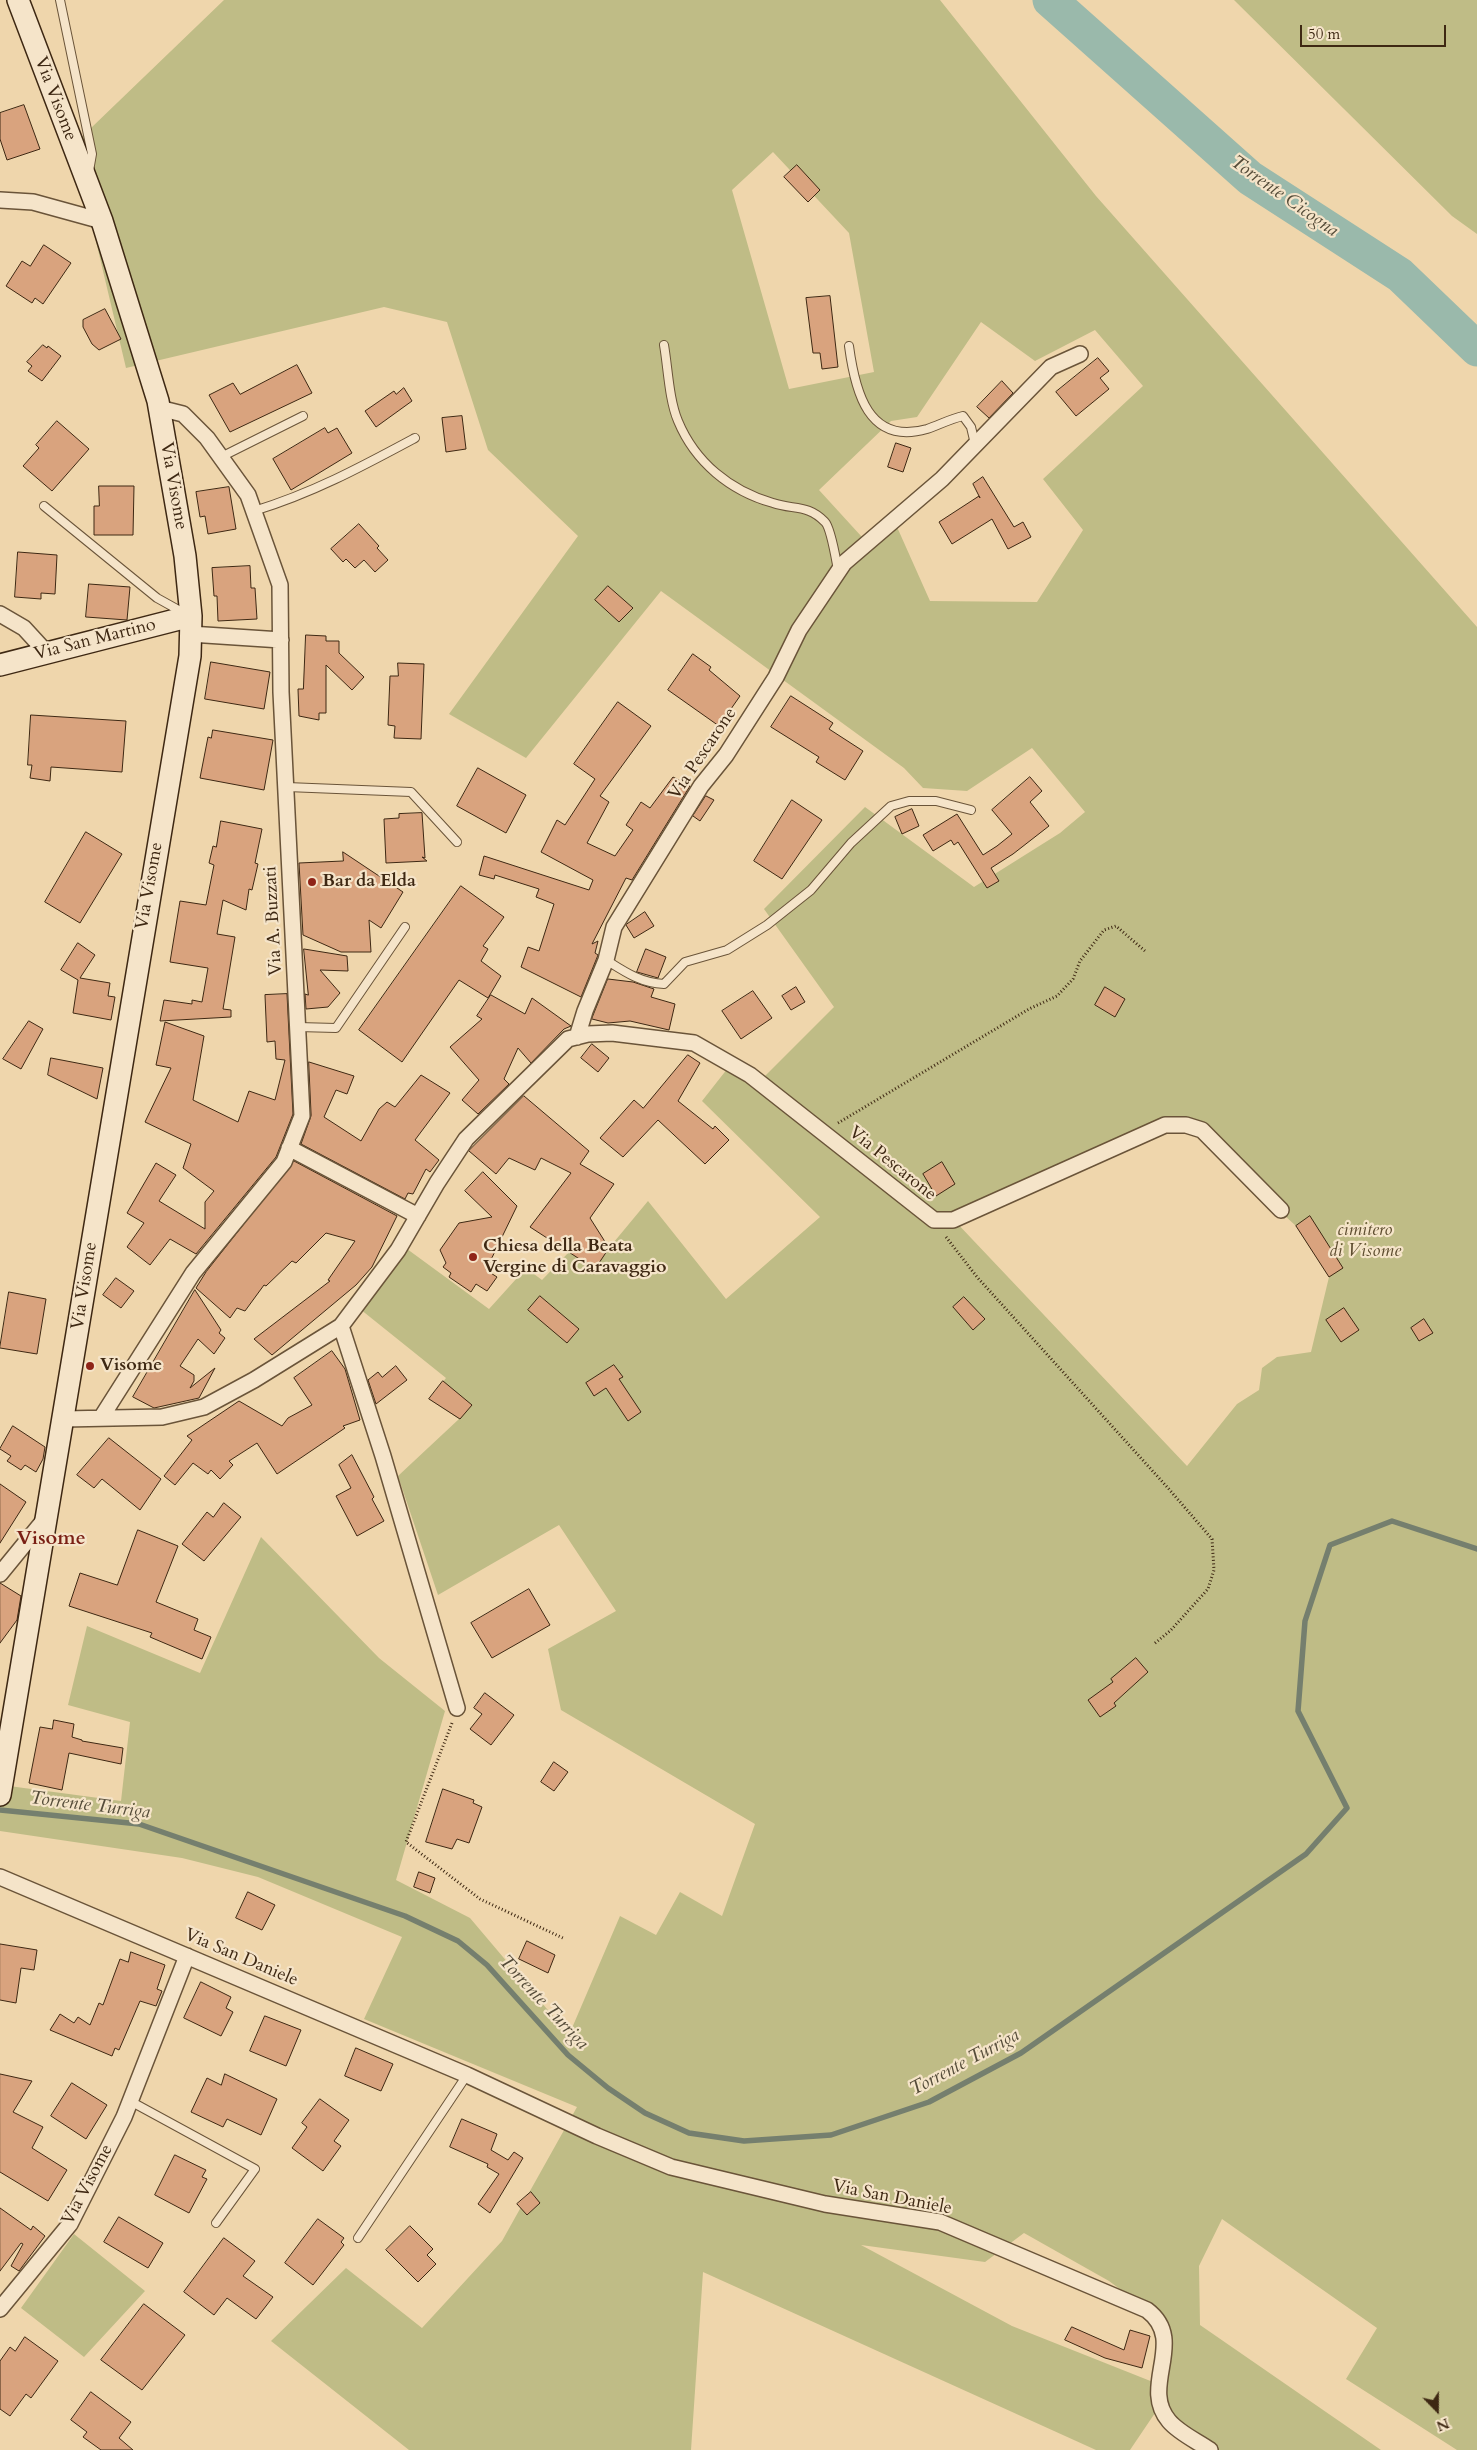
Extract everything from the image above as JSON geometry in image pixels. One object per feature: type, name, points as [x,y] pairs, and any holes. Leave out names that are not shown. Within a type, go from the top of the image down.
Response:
[{"type":"street","name":"Via Visome","points":[[0,1792],[45,1519],[64,1419],[190,656],[190,625],[185,556],[159,408],[102,221],[18,0]]},
{"type":"street","points":[[0,200],[33,202],[102,221]]},
{"type":"street","name":"Via Pescarone","points":[[577,1037],[585,1011],[606,960],[614,927],[701,786],[726,755],[776,677],[799,630],[844,563],[942,479],[1051,367],[1080,354]]},
{"type":"street","name":"Via A. Buzzati","points":[[101,1418],[193,1273],[284,1162],[302,1116],[286,787],[280,585],[248,495],[207,438],[183,414],[159,408]]},
{"type":"street","points":[[0,614],[24,628],[46,652]]},
{"type":"street","points":[[190,625],[281,640]]},
{"type":"street","name":"Via San Martino","points":[[0,665],[46,652],[190,625]]},
{"type":"street","name":"Via Pescarone","points":[[341,1326],[398,1250],[426,1201],[475,1129],[568,1039],[577,1037],[612,1033],[694,1043],[750,1075],[934,1220],[953,1220],[1165,1125],[1179,1125],[1202,1130],[1281,1210]]},
{"type":"street","points":[[289,1148],[418,1216]]},
{"type":"street","points":[[64,1419],[162,1417],[204,1408],[254,1380],[341,1326],[383,1456],[457,1708]]},
{"type":"street","points":[[0,1574],[45,1519]]},
{"type":"street","name":"Via San Daniele","points":[[0,1877],[467,2074],[597,2136],[671,2167],[825,2204],[940,2222],[1147,2310],[1156,2317],[1165,2333],[1158,2392],[1163,2412],[1169,2422],[1210,2450]]},
{"type":"street","name":"Via Visome","points":[[0,2309],[70,2224],[130,2102],[187,1956]]},
{"type":"lane","points":[[60,0],[92,154],[86,182]]},
{"type":"lane","points":[[664,345],[678,420],[696,453],[715,474],[741,491],[774,504],[807,508],[827,523],[839,572]]},
{"type":"lane","points":[[849,346],[853,378],[863,405],[884,428],[906,432],[927,429],[947,419],[963,416],[971,427],[976,446]]},
{"type":"lane","points":[[221,457],[303,416]]},
{"type":"lane","points":[[254,511],[296,498],[345,476],[415,438]]},
{"type":"lane","points":[[44,506],[190,625]]},
{"type":"lane","points":[[286,787],[411,792],[457,842]]},
{"type":"lane","points":[[606,960],[626,973],[648,983],[664,984],[685,962],[727,950],[767,925],[811,890],[851,843],[891,806],[909,801],[936,801],[970,810]]},
{"type":"lane","points":[[298,1027],[336,1028],[405,927]]},
{"type":"lane","points":[[358,2238],[467,2074]]},
{"type":"lane","points":[[130,2102],[255,2169],[216,2223]]},
{"type":"path","points":[[823,1133],[1029,1009],[1057,996],[1073,979],[1080,961],[1104,930],[1116,926],[1145,951]]},
{"type":"path","points":[[934,1220],[977,1277],[1212,1539],[1214,1570],[1208,1589],[1177,1623],[1154,1644]]},
{"type":"path","points":[[457,1708],[406,1842],[439,1865],[480,1899],[566,1939]]},
{"type":"green space","name":"cimitero di Visome","points":[[224,0],[940,0],[1096,196],[1477,627],[1477,2450],[1457,2450],[1346,2379],[1377,2328],[1222,2219],[1199,2266],[1200,2325],[1381,2450],[1212,2450],[1155,2413],[1130,2450],[1096,2450],[703,2272],[691,2450],[409,2450],[271,2341],[346,2268],[422,2328],[502,2241],[577,2107],[364,2019],[402,1937],[258,1877],[182,1858],[0,1831],[0,1781],[9,1786],[121,1801],[130,1722],[68,1705],[87,1626],[200,1673],[261,1537],[379,1658],[445,1711],[396,1880],[470,1918],[569,2035],[620,1916],[656,1935],[680,1892],[722,1916],[755,1824],[561,1710],[548,1649],[616,1611],[559,1525],[438,1595],[398,1476],[459,1419],[429,1399],[446,1378],[360,1309],[403,1246],[489,1309],[526,1268],[542,1280],[569,1252],[595,1269],[609,1248],[648,1201],[726,1299],[820,1217],[702,1101],[735,1059],[762,1079],[834,1007],[764,909],[865,807],[974,887],[1060,833],[1085,812],[1032,748],[967,791],[923,788],[904,768],[661,591],[526,758],[449,714],[578,536],[488,450],[447,322],[384,307],[126,368],[94,233],[65,153]],"holes":[[[773,152],[849,233],[874,372],[789,389],[732,190]],[[981,322],[1035,361],[1095,330],[1143,386],[1043,479],[1083,530],[1037,602],[930,601],[897,527],[872,548],[819,490],[891,421],[917,417]],[[1186,1125],[1296,1226],[1329,1277],[1311,1352],[1277,1357],[1262,1368],[1259,1390],[1237,1404],[1187,1466],[954,1220]],[[1024,2233],[1109,2281],[1168,2325],[1153,2382],[1012,2326],[861,2245],[985,2262]]]},
{"type":"green space","points":[[1234,0],[1477,0],[1477,234],[1452,216]]},
{"type":"green space","points":[[74,2234],[145,2291],[84,2357],[21,2308]]},
{"type":"building","points":[[24,105],[40,149],[7,160],[0,139],[0,113]]},
{"type":"building","points":[[797,165],[820,190],[808,202],[784,177]]},
{"type":"building","points":[[44,245],[71,263],[43,304],[35,298],[32,303],[6,286],[22,261],[30,266]]},
{"type":"building","points":[[830,296],[838,367],[822,369],[820,353],[813,353],[806,298]]},
{"type":"building","points":[[105,309],[121,339],[99,350],[92,344],[83,327],[83,320]]},
{"type":"building","points":[[43,345],[47,348],[48,346],[61,356],[42,381],[28,371],[32,366],[27,362]]},
{"type":"building","points":[[1098,358],[1109,371],[1100,378],[1109,389],[1076,416],[1056,392]]},
{"type":"building","points":[[297,365],[312,393],[230,432],[209,395],[233,383],[240,394]]},
{"type":"building","points":[[1002,381],[1013,393],[989,418],[977,407]]},
{"type":"building","points":[[404,388],[412,401],[376,427],[365,411],[394,391],[396,394]]},
{"type":"building","points":[[462,416],[466,449],[446,452],[442,418]]},
{"type":"building","points":[[57,421],[89,449],[52,491],[23,466],[39,448],[36,445]]},
{"type":"building","points":[[325,428],[328,433],[337,428],[352,453],[291,490],[273,459]]},
{"type":"building","points":[[896,443],[911,448],[903,472],[888,467]]},
{"type":"building","points":[[983,477],[1014,527],[1023,522],[1031,537],[1008,549],[992,519],[952,544],[939,522],[979,496],[973,484]]},
{"type":"building","points":[[99,486],[134,486],[133,535],[94,535],[94,506],[99,506]]},
{"type":"building","points":[[229,487],[236,529],[208,534],[205,516],[200,517],[196,492]]},
{"type":"building","points":[[359,524],[379,546],[377,548],[388,560],[375,572],[364,560],[355,568],[346,559],[343,562],[331,549]]},
{"type":"building","points":[[18,552],[57,555],[55,594],[41,593],[41,599],[15,597]]},
{"type":"building","points":[[250,566],[251,588],[255,588],[257,619],[218,621],[217,596],[214,596],[212,568]]},
{"type":"building","points":[[89,584],[130,587],[127,620],[86,617]]},
{"type":"building","points":[[608,586],[633,608],[619,622],[595,600]]},
{"type":"building","points":[[306,635],[326,636],[326,641],[339,641],[339,653],[364,677],[352,690],[326,665],[326,713],[319,713],[319,720],[299,716],[298,689],[303,689]]},
{"type":"building","points":[[693,654],[711,667],[709,670],[740,696],[719,726],[668,690]]},
{"type":"building","points":[[211,662],[270,672],[264,709],[205,699]]},
{"type":"building","points":[[398,663],[424,664],[421,739],[394,738],[395,726],[388,725],[390,676],[398,676]]},
{"type":"building","points":[[791,696],[833,723],[829,729],[863,751],[845,780],[816,762],[819,757],[771,727]]},
{"type":"building","points":[[618,702],[651,726],[600,796],[609,802],[587,843],[615,856],[633,830],[626,825],[641,802],[650,808],[673,777],[690,786],[632,880],[626,878],[592,944],[598,941],[595,953],[598,955],[581,997],[521,967],[528,947],[539,951],[554,904],[536,897],[539,889],[495,875],[494,879],[479,875],[484,856],[589,890],[593,880],[541,852],[557,820],[565,825],[595,779],[574,764]]},
{"type":"building","points":[[31,715],[126,721],[122,772],[51,767],[50,781],[30,778],[32,765],[28,765]]},
{"type":"building","points":[[213,730],[273,740],[264,790],[200,778],[208,737],[211,738]]},
{"type":"building","points":[[478,768],[526,795],[506,833],[457,806]]},
{"type":"building","points":[[1030,777],[1042,791],[1030,802],[1049,826],[1013,854],[991,868],[999,881],[987,888],[958,842],[954,845],[951,840],[933,851],[923,835],[957,814],[983,855],[997,846],[1012,834],[992,810]]},
{"type":"building","points":[[706,796],[714,800],[700,821],[693,816]]},
{"type":"building","points":[[792,800],[822,820],[782,879],[754,861]]},
{"type":"building","points":[[912,809],[919,826],[902,834],[895,817]]},
{"type":"building","points":[[422,813],[425,858],[422,857],[427,861],[386,863],[384,819],[399,818],[399,814]]},
{"type":"building","points":[[221,821],[262,829],[255,863],[258,864],[252,890],[249,889],[246,910],[223,900],[217,934],[235,937],[223,1009],[231,1010],[231,1017],[160,1021],[164,1000],[192,1004],[192,1000],[202,1002],[208,968],[170,962],[180,901],[206,905],[214,865],[209,863],[213,846],[216,847]]},
{"type":"building","points":[[86,832],[122,854],[80,923],[45,902]]},
{"type":"building","points":[[343,852],[403,892],[381,928],[369,920],[371,952],[341,952],[303,935],[299,863],[343,861]]},
{"type":"building","points":[[461,886],[504,917],[483,946],[488,949],[481,961],[501,976],[488,998],[459,980],[402,1062],[359,1030]]},
{"type":"building","points":[[645,912],[654,926],[634,938],[626,925]]},
{"type":"building","points":[[78,943],[95,955],[80,978],[110,983],[108,996],[115,997],[111,1020],[73,1013],[78,980],[61,970]]},
{"type":"building","points":[[304,949],[347,956],[348,971],[320,970],[340,993],[328,1007],[306,1009],[305,994],[308,995]]},
{"type":"building","points":[[646,949],[666,957],[658,978],[637,972]]},
{"type":"building","points":[[608,979],[633,982],[654,989],[651,997],[675,1004],[669,1030],[630,1021],[608,1023],[592,1019]]},
{"type":"building","points":[[796,987],[805,1002],[791,1010],[782,996]]},
{"type":"building","points":[[1105,987],[1125,999],[1115,1017],[1095,1005]]},
{"type":"building","points":[[753,991],[772,1018],[741,1039],[722,1011]]},
{"type":"building","points":[[287,994],[293,1114],[276,1157],[196,1254],[170,1239],[150,1265],[127,1247],[144,1223],[127,1213],[156,1163],[176,1175],[159,1201],[205,1229],[205,1202],[214,1191],[183,1168],[191,1144],[145,1122],[171,1068],[156,1065],[165,1022],[204,1036],[193,1100],[238,1122],[249,1091],[275,1100],[285,1060],[276,1059],[275,1041],[267,1042],[265,995]]},
{"type":"building","points":[[491,995],[525,1014],[532,998],[571,1026],[564,1029],[531,1063],[518,1048],[504,1079],[509,1084],[478,1114],[462,1100],[479,1080],[450,1047],[482,1019],[477,1016]]},
{"type":"building","points":[[29,1021],[43,1029],[21,1069],[3,1059]]},
{"type":"building","points":[[592,1044],[609,1058],[598,1072],[581,1058]]},
{"type":"building","points":[[688,1055],[700,1063],[678,1101],[713,1129],[715,1126],[729,1140],[705,1164],[658,1120],[623,1157],[600,1138],[634,1100],[643,1108]]},
{"type":"building","points":[[51,1058],[103,1068],[97,1099],[48,1075]]},
{"type":"building","points":[[309,1062],[354,1076],[347,1094],[336,1090],[324,1117],[361,1141],[379,1109],[387,1102],[395,1107],[421,1075],[450,1093],[415,1140],[439,1160],[430,1172],[426,1169],[413,1194],[408,1193],[405,1199],[301,1144],[311,1116]]},
{"type":"building","points":[[524,1096],[589,1151],[580,1164],[614,1184],[590,1218],[609,1248],[595,1269],[530,1227],[571,1173],[541,1158],[535,1170],[509,1158],[496,1174],[469,1151]]},
{"type":"building","points":[[294,1161],[397,1216],[372,1267],[356,1285],[272,1355],[254,1339],[330,1281],[328,1280],[355,1241],[326,1233],[296,1263],[292,1261],[266,1286],[264,1285],[245,1311],[237,1308],[230,1318],[196,1288],[206,1272]]},
{"type":"building","points":[[942,1162],[955,1184],[936,1196],[923,1174]]},
{"type":"building","points":[[483,1172],[517,1206],[486,1270],[497,1277],[487,1291],[476,1284],[471,1292],[449,1277],[451,1273],[443,1267],[446,1263],[440,1250],[459,1223],[492,1217],[465,1191]]},
{"type":"building","points":[[1310,1216],[1343,1268],[1329,1277],[1296,1226]]},
{"type":"building","points":[[116,1278],[134,1291],[121,1308],[103,1295]]},
{"type":"building","points":[[195,1290],[221,1330],[219,1333],[225,1338],[214,1354],[198,1339],[180,1366],[194,1375],[194,1381],[190,1388],[215,1368],[199,1398],[154,1408],[133,1397]]},
{"type":"building","points":[[9,1292],[46,1299],[37,1354],[0,1348]]},
{"type":"building","points":[[540,1296],[579,1329],[567,1343],[528,1310]]},
{"type":"building","points":[[964,1297],[985,1319],[973,1330],[953,1307]]},
{"type":"building","points":[[1344,1308],[1359,1330],[1341,1342],[1326,1320]]},
{"type":"building","points":[[1424,1319],[1433,1333],[1419,1341],[1411,1328]]},
{"type":"building","points":[[332,1351],[345,1369],[360,1420],[343,1426],[345,1428],[277,1474],[257,1443],[229,1461],[233,1465],[220,1479],[211,1470],[208,1474],[193,1463],[175,1485],[164,1476],[192,1440],[187,1436],[239,1401],[282,1426],[288,1418],[312,1405],[294,1378]]},
{"type":"building","points":[[614,1365],[623,1377],[619,1379],[641,1412],[628,1421],[606,1388],[594,1396],[586,1383]]},
{"type":"building","points":[[396,1366],[407,1380],[376,1404],[368,1380],[378,1372],[382,1377]]},
{"type":"building","points":[[443,1381],[472,1405],[460,1419],[429,1399]]},
{"type":"building","points":[[13,1426],[45,1447],[43,1459],[36,1472],[25,1465],[21,1470],[7,1461],[11,1456],[0,1449]]},
{"type":"building","points":[[109,1438],[161,1479],[140,1510],[102,1479],[94,1488],[77,1475]]},
{"type":"building","points":[[352,1455],[384,1521],[357,1536],[336,1496],[351,1488],[339,1465]]},
{"type":"building","points":[[0,1484],[26,1502],[0,1543]]},
{"type":"building","points":[[224,1503],[241,1517],[204,1561],[182,1544],[207,1512],[213,1517]]},
{"type":"building","points":[[138,1530],[178,1546],[156,1602],[198,1619],[194,1630],[211,1637],[202,1659],[150,1637],[152,1633],[69,1606],[80,1573],[117,1585]]},
{"type":"building","points":[[0,1583],[21,1596],[17,1620],[0,1643]]},
{"type":"building","points":[[529,1589],[550,1625],[492,1658],[471,1623]]},
{"type":"building","points":[[1136,1658],[1148,1672],[1114,1703],[1116,1706],[1100,1717],[1088,1700],[1113,1682],[1111,1679]]},
{"type":"building","points":[[485,1693],[514,1715],[491,1745],[470,1729],[482,1714],[474,1708]]},
{"type":"building","points":[[54,1720],[74,1724],[72,1737],[82,1741],[123,1748],[121,1764],[69,1753],[62,1790],[29,1783],[40,1727],[52,1729]]},
{"type":"building","points":[[554,1762],[568,1772],[554,1791],[541,1782]]},
{"type":"building","points":[[443,1789],[474,1800],[473,1803],[482,1807],[469,1843],[457,1839],[452,1849],[426,1842]]},
{"type":"building","points":[[419,1872],[435,1878],[430,1893],[414,1887]]},
{"type":"building","points":[[248,1892],[275,1905],[262,1930],[236,1918]]},
{"type":"building","points":[[527,1941],[555,1955],[548,1973],[519,1959]]},
{"type":"building","points":[[0,1944],[37,1950],[34,1970],[21,1968],[16,2003],[0,2000]]},
{"type":"building","points":[[131,1952],[165,1965],[157,1989],[162,1991],[156,2006],[140,2001],[119,2050],[115,2048],[112,2056],[50,2030],[60,2014],[74,2023],[78,2017],[90,2025],[99,2003],[103,2005],[120,1959],[128,1962]]},
{"type":"building","points":[[201,1982],[231,1997],[226,2008],[233,2012],[221,2036],[184,2018]]},
{"type":"building","points":[[265,2016],[301,2030],[286,2066],[250,2051]]},
{"type":"building","points":[[356,2048],[393,2064],[381,2091],[345,2076]]},
{"type":"building","points":[[0,2074],[32,2081],[13,2112],[43,2127],[32,2148],[67,2170],[48,2201],[0,2172]]},
{"type":"building","points":[[225,2074],[277,2099],[261,2135],[227,2119],[223,2127],[191,2112],[207,2078],[221,2085]]},
{"type":"building","points":[[72,2083],[107,2105],[86,2139],[51,2116]]},
{"type":"building","points":[[320,2099],[349,2120],[334,2141],[341,2146],[323,2171],[292,2148],[307,2127],[302,2123]]},
{"type":"building","points":[[462,2119],[497,2134],[491,2150],[508,2160],[514,2152],[523,2158],[490,2213],[478,2204],[499,2174],[487,2167],[488,2164],[450,2147]]},
{"type":"building","points":[[175,2155],[206,2170],[202,2177],[207,2179],[189,2213],[155,2195]]},
{"type":"building","points":[[531,2192],[540,2203],[527,2215],[517,2204]]},
{"type":"building","points":[[0,2208],[31,2230],[33,2226],[45,2236],[19,2271],[11,2266],[23,2244],[21,2243],[0,2271]]},
{"type":"building","points":[[119,2217],[163,2243],[148,2268],[104,2242]]},
{"type":"building","points":[[318,2219],[344,2238],[341,2242],[344,2245],[313,2285],[285,2263]]},
{"type":"building","points":[[410,2226],[433,2249],[427,2255],[436,2264],[418,2282],[386,2250]]},
{"type":"building","points":[[224,2238],[255,2261],[243,2276],[273,2297],[256,2319],[227,2298],[214,2315],[184,2292]]},
{"type":"building","points":[[144,2304],[185,2335],[142,2390],[101,2360]]},
{"type":"building","points":[[1072,2327],[1124,2350],[1130,2330],[1150,2336],[1142,2368],[1105,2358],[1065,2340]]},
{"type":"building","points":[[25,2337],[58,2361],[31,2398],[26,2394],[10,2416],[0,2409],[0,2361],[10,2347],[15,2351]]},
{"type":"building","points":[[91,2392],[131,2422],[119,2438],[133,2450],[101,2450],[83,2437],[87,2432],[71,2420]]},
{"type":"waterway","name":"Torrente Cicogna","points":[[1050,0],[1250,178],[1400,275],[1477,349]]},
{"type":"waterway","name":"Torrente Turriga","points":[[0,1810],[139,1824],[405,1916],[458,1941],[487,1965],[568,2055],[608,2088],[645,2113],[689,2133],[744,2141],[831,2135],[929,2102],[1021,2053],[1306,1854],[1347,1808],[1298,1711],[1305,1621],[1330,1545],[1392,1521],[1477,1549]]},
{"type":"place","name":"Bar da Elda","points":[[312,882]]},
{"type":"place","name":"Chiesa della Beata Vergine di Caravaggio","points":[[473,1257]]},
{"type":"place","name":"Visome","points":[[90,1366]]},
{"type":"district","name":"Visome","points":[[51,1539]]}]
